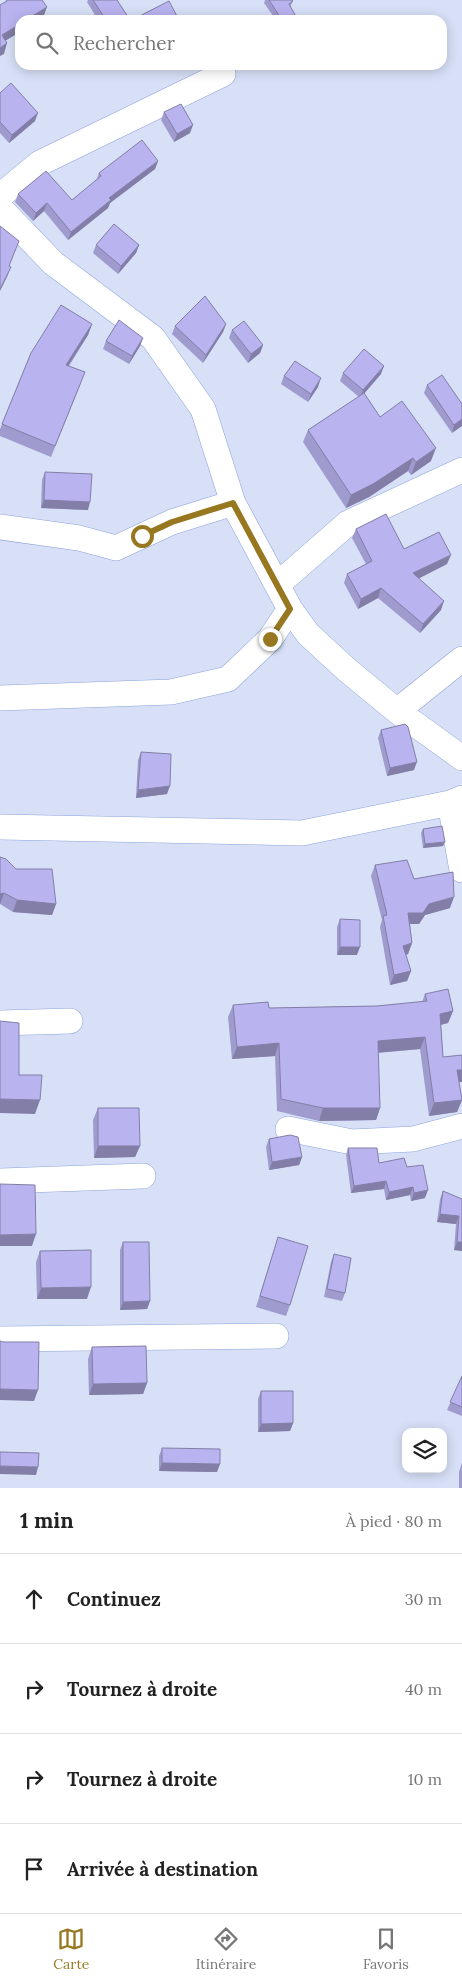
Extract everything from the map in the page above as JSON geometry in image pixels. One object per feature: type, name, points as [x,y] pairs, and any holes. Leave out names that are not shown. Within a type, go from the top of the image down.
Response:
[{"type":"street","points":[[0,196],[40,163],[222,74]]},
{"type":"street","points":[[0,208],[53,263],[153,338],[203,409],[233,503],[290,609],[308,634],[346,669],[397,711],[462,758]]},
{"type":"street","points":[[277,585],[348,523],[462,470]]},
{"type":"street","points":[[0,527],[79,538],[116,548],[172,522],[233,503]]},
{"type":"street","points":[[0,698],[171,692],[228,679],[270,639],[290,609]]},
{"type":"street","points":[[397,711],[462,660]]},
{"type":"street","points":[[0,827],[302,833],[456,800],[462,870]]},
{"type":"street","points":[[0,1023],[70,1021]]},
{"type":"street","points":[[288,1129],[352,1142],[413,1139],[462,1126]]},
{"type":"street","points":[[0,1181],[143,1176]]},
{"type":"street","points":[[0,1339],[276,1336]]},
{"type":"building","points":[[42,0],[47,7],[34,15],[15,15],[15,27],[2,35],[7,43],[0,48],[0,5],[7,1]]},
{"type":"building","points":[[93,0],[117,0],[127,15],[103,15]]},
{"type":"building","points":[[269,0],[292,0],[289,4],[295,15],[279,15]]},
{"type":"building","points":[[169,1],[176,15],[142,15]]},
{"type":"building","points":[[11,83],[38,113],[12,135],[0,122],[0,93]]},
{"type":"building","points":[[181,104],[193,125],[177,134],[164,112]]},
{"type":"building","points":[[142,140],[158,161],[109,198],[111,200],[71,232],[47,203],[36,213],[18,194],[46,171],[72,200],[101,176],[99,173]]},
{"type":"building","points":[[114,224],[139,245],[121,266],[96,245]]},
{"type":"building","points":[[0,226],[19,241],[9,266],[11,267],[0,289]]},
{"type":"building","points":[[205,296],[226,324],[206,355],[175,326]]},
{"type":"building","points":[[61,305],[92,324],[66,365],[85,372],[55,446],[2,424],[31,353]]},
{"type":"building","points":[[119,320],[143,338],[132,356],[106,341]]},
{"type":"building","points":[[244,321],[263,345],[251,354],[232,330]]},
{"type":"building","points":[[364,349],[384,366],[363,390],[343,373]]},
{"type":"building","points":[[295,361],[321,378],[311,394],[284,376]]},
{"type":"building","points":[[442,375],[462,404],[462,419],[454,425],[427,385]]},
{"type":"building","points":[[364,393],[380,417],[402,401],[436,448],[416,462],[413,458],[373,484],[351,495],[308,430]]},
{"type":"building","points":[[45,472],[92,474],[90,502],[44,500]]},
{"type":"building","points":[[386,514],[404,549],[439,532],[451,555],[413,573],[444,601],[423,624],[381,588],[361,599],[347,574],[372,561],[356,529]]},
{"type":"building","points":[[405,724],[408,727],[417,762],[390,768],[381,730]]},
{"type":"building","points":[[141,752],[171,754],[170,786],[138,790]]},
{"type":"building","points":[[442,826],[445,842],[425,844],[423,829]]},
{"type":"building","points":[[0,857],[6,859],[16,869],[52,869],[56,904],[17,900],[4,893],[0,894]]},
{"type":"building","points":[[407,860],[414,879],[453,872],[454,897],[429,904],[423,913],[408,913],[412,943],[403,946],[411,971],[394,975],[383,916],[387,915],[375,865]]},
{"type":"building","points":[[340,919],[360,920],[360,947],[340,947]]},
{"type":"building","points":[[448,989],[453,1011],[440,1014],[443,1057],[462,1055],[462,1070],[457,1070],[462,1100],[434,1103],[425,1037],[378,1041],[380,1108],[323,1108],[281,1099],[279,1043],[237,1047],[233,1005],[268,1002],[269,1008],[377,1006],[427,1001],[425,994]]},
{"type":"building","points":[[0,1021],[19,1023],[19,1075],[42,1075],[40,1100],[0,1099]]},
{"type":"building","points":[[98,1108],[139,1108],[140,1146],[98,1146]]},
{"type":"building","points":[[290,1135],[298,1137],[302,1157],[272,1162],[269,1139]]},
{"type":"building","points":[[348,1148],[377,1148],[379,1163],[404,1158],[407,1167],[423,1165],[428,1190],[414,1193],[413,1187],[389,1192],[386,1181],[354,1186]]},
{"type":"building","points":[[0,1184],[35,1185],[36,1234],[0,1235]]},
{"type":"building","points":[[443,1191],[462,1199],[462,1242],[457,1242],[459,1216],[440,1214]]},
{"type":"building","points":[[278,1237],[308,1246],[290,1305],[260,1296]]},
{"type":"building","points":[[123,1242],[149,1242],[150,1301],[123,1302]]},
{"type":"building","points":[[91,1250],[91,1287],[41,1288],[40,1251]]},
{"type":"building","points":[[334,1254],[351,1258],[345,1293],[327,1289]]},
{"type":"building","points":[[0,1341],[39,1342],[38,1390],[0,1389]]},
{"type":"building","points":[[146,1346],[147,1383],[93,1384],[92,1347]]},
{"type":"building","points":[[462,1376],[462,1407],[450,1402]]},
{"type":"building","points":[[261,1391],[293,1391],[293,1423],[261,1424]]},
{"type":"building","points":[[162,1448],[220,1449],[220,1464],[162,1463]]},
{"type":"building","points":[[0,1452],[39,1453],[38,1467],[0,1466]]},
{"type":"route","points":[[142,536],[172,522],[233,503],[290,609],[270,639]]}]
